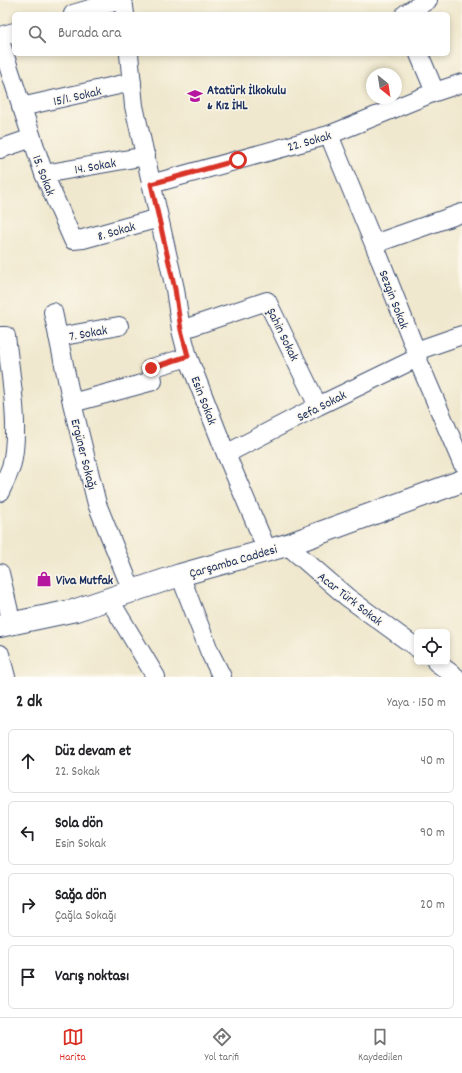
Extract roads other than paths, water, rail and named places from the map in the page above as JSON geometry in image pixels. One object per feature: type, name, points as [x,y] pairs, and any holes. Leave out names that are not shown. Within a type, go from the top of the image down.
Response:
[{"type":"main road","name":"Çarşamba Caddesi","points":[[6,625],[76,610],[180,575],[277,548],[462,481]]},
{"type":"street","points":[[80,12],[120,0]]},
{"type":"street","points":[[123,0],[125,12]]},
{"type":"street","points":[[398,0],[403,12]]},
{"type":"street","points":[[407,12],[428,0]]},
{"type":"street","points":[[0,36],[12,33]]},
{"type":"street","name":"15. Sokak","points":[[0,41],[44,174],[73,240]]},
{"type":"street","name":"Esin Sokak","points":[[129,56],[134,106],[175,289],[181,330],[188,356],[226,454],[277,548]]},
{"type":"street","points":[[420,56],[435,92]]},
{"type":"street","name":"15/1. Sokak","points":[[22,108],[132,82]]},
{"type":"street","name":"22. Sokak","points":[[151,184],[329,135],[435,92],[462,83]]},
{"type":"street","name":"Sezgin Sokak","points":[[329,135],[374,244],[416,354],[462,463]]},
{"type":"street","points":[[0,149],[32,138]]},
{"type":"street","name":"14. Sokak","points":[[44,174],[146,156]]},
{"type":"street","points":[[374,244],[462,213]]},
{"type":"street","name":"8. Sokak","points":[[73,240],[83,239],[159,218]]},
{"type":"street","name":"Şahin Sokak","points":[[181,330],[267,301],[318,406]]},
{"type":"street","name":"Ergüner Sokağı","points":[[53,312],[72,403],[97,504],[132,591]]},
{"type":"street","name":"7. Sokak","points":[[58,337],[118,326]]},
{"type":"street","name":"Sefa Sokak","points":[[226,454],[416,354],[462,335]]},
{"type":"street","points":[[0,336],[6,336],[15,436],[11,467],[0,492]]},
{"type":"street","points":[[72,403],[153,381],[151,368],[188,356]]},
{"type":"street","name":"Acar Türk Sokak","points":[[277,548],[414,646]]},
{"type":"street","points":[[0,573],[6,625]]},
{"type":"street","points":[[180,575],[210,653],[222,677]]},
{"type":"street","points":[[109,599],[156,677]]},
{"type":"street","points":[[0,654],[6,677]]},
{"type":"street","points":[[440,665],[456,677]]},
{"type":"place","name":"Atatürk İlkokulu & Kız İHL","points":[[195,96]]},
{"type":"place","name":"Viva Mutfak","points":[[44,579]]}]
